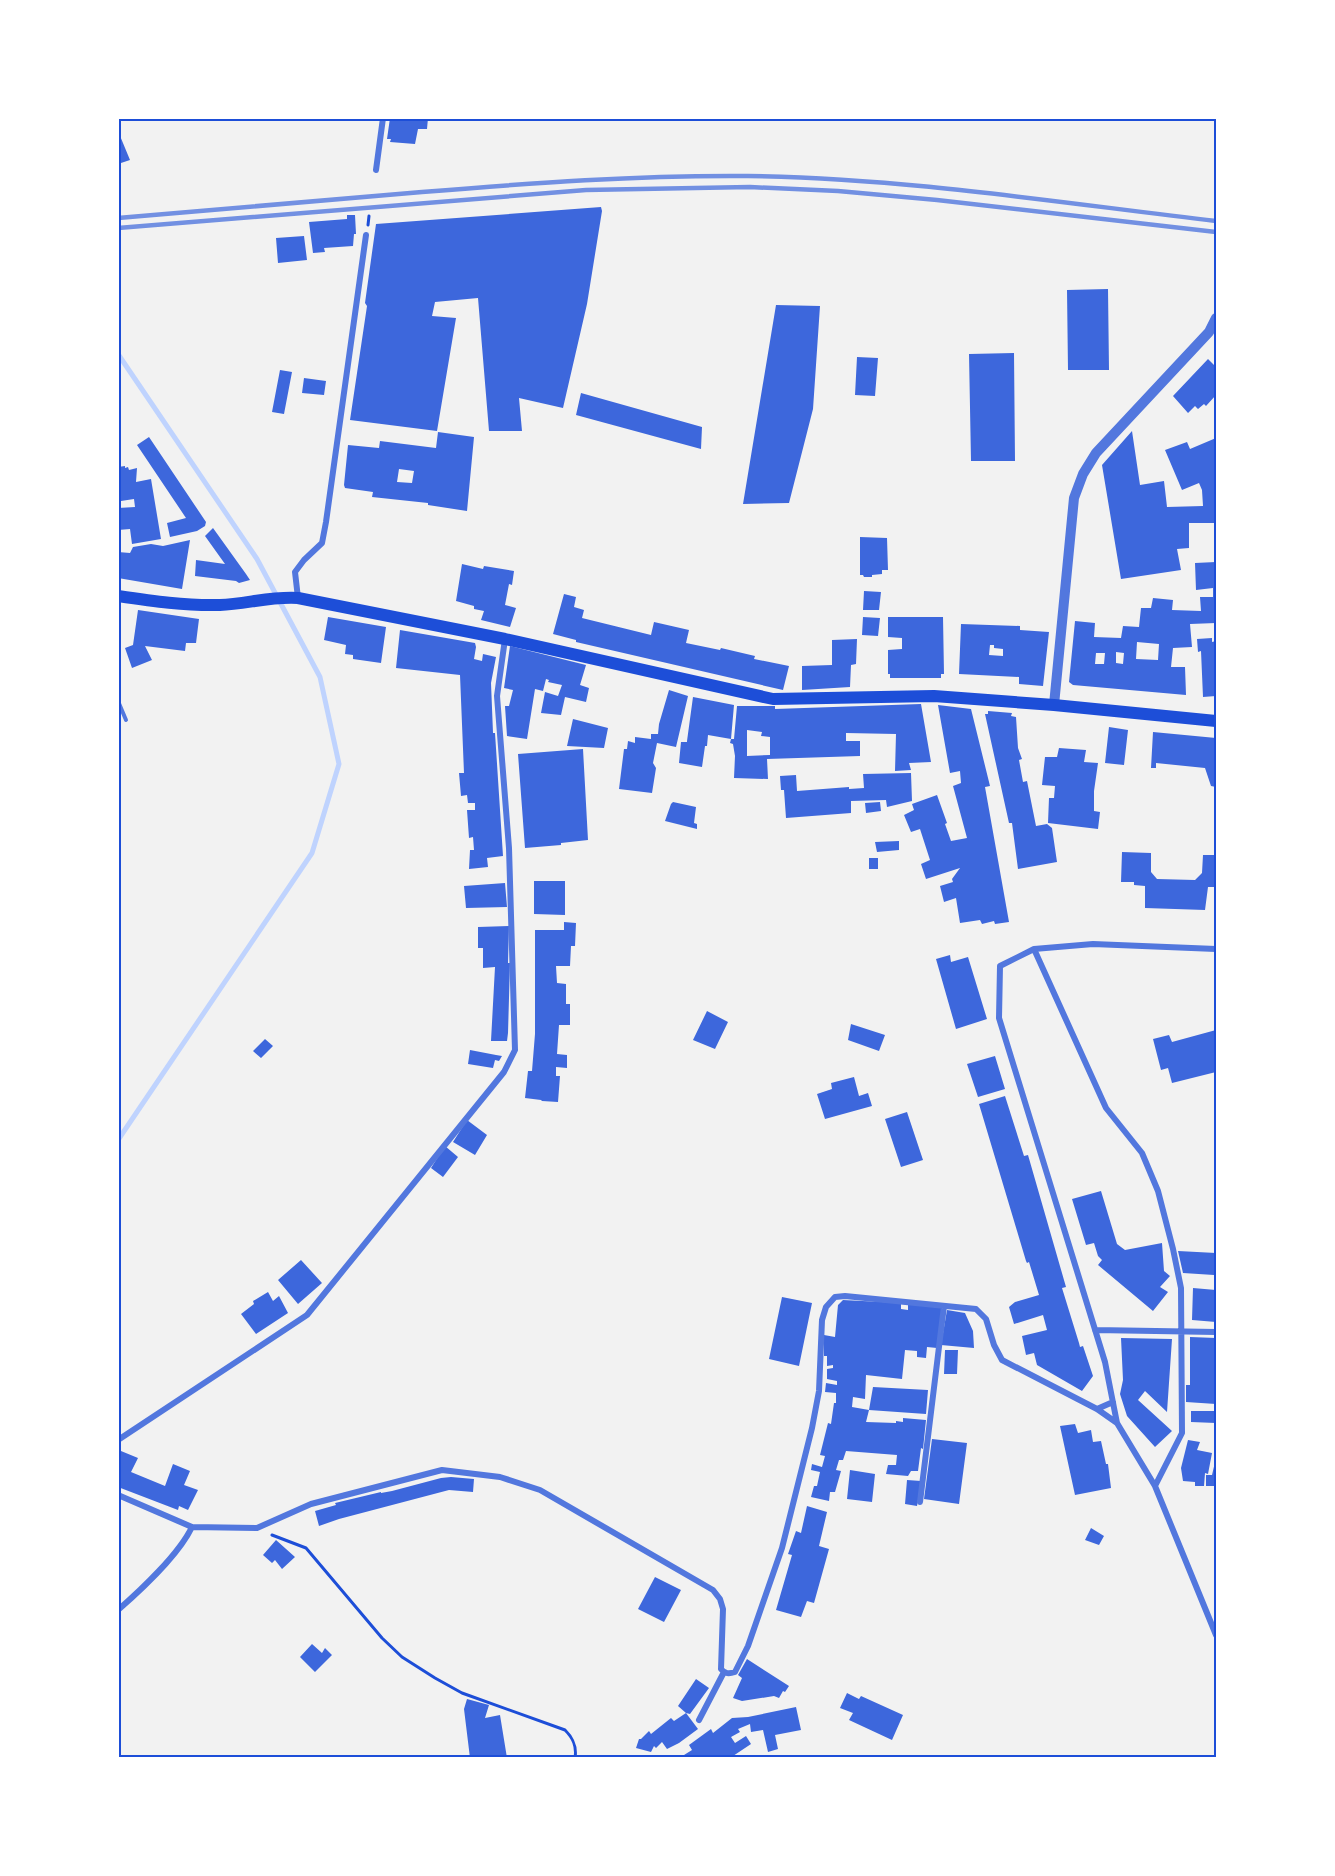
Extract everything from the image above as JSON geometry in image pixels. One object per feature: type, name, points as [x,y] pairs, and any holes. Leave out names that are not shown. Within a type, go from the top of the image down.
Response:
[{"type":"main road","points":[[118,596],[179,604],[220,605],[292,597],[505,639],[773,699],[934,696],[1216,721]]},
{"type":"street","points":[[376,170],[383,118]]},
{"type":"street","points":[[292,597],[295,572],[322,543],[366,235]]},
{"type":"street","points":[[1054,705],[1074,498],[1083,474],[1096,453],[1209,332],[1216,318]]},
{"type":"street","points":[[118,1440],[307,1315],[504,1072],[515,1050],[509,848],[496,696],[505,639]]},
{"type":"street","points":[[1216,949],[1093,944],[1034,949],[1000,966],[999,1018],[1105,1362],[1117,1424],[1155,1486],[1216,1635]]},
{"type":"street","points":[[1034,949],[1106,1108],[1142,1153],[1158,1191],[1173,1249],[1181,1288],[1182,1433],[1155,1486]]},
{"type":"street","points":[[118,1495],[192,1527],[256,1528],[311,1504],[442,1470],[500,1478],[540,1490],[713,1590],[723,1608],[721,1669],[729,1674],[735,1672],[748,1646],[782,1548],[819,1391],[822,1320],[826,1307],[835,1297],[845,1296],[976,1309],[986,1319],[994,1345],[1002,1360],[1097,1409],[1117,1424]]},
{"type":"street","points":[[920,1502],[944,1306]]},
{"type":"street","points":[[1095,1329],[1216,1332]]},
{"type":"street","points":[[1097,1409],[1113,1402]]},
{"type":"street","points":[[118,1610],[139,1592],[187,1538],[192,1527]]},
{"type":"street","points":[[699,1720],[724,1672]]},
{"type":"lane","points":[[118,700],[126,720]]},
{"type":"path","points":[[256,1528],[306,1548],[382,1638],[402,1657],[462,1693],[565,1730],[573,1739],[575,1758]]},
{"type":"building","points":[[390,118],[428,118],[427,129],[418,129],[415,144],[390,142],[391,139],[387,139]]},
{"type":"building","points":[[118,131],[130,160],[118,164]]},
{"type":"building","points":[[601,207],[587,304],[563,408],[519,398],[522,431],[489,431],[478,298],[435,302],[432,316],[456,318],[437,431],[350,420],[367,306],[365,303],[376,224]]},
{"type":"building","points":[[347,215],[355,215],[356,234],[354,234],[353,246],[324,248],[325,252],[313,253],[309,222],[347,219]]},
{"type":"building","points":[[304,236],[307,260],[278,263],[276,238]]},
{"type":"building","points":[[1108,289],[1109,370],[1068,370],[1067,290]]},
{"type":"building","points":[[776,305],[820,306],[813,409],[789,503],[743,504]]},
{"type":"building","points":[[1014,353],[1015,461],[971,461],[969,354]]},
{"type":"building","points":[[857,357],[878,358],[875,396],[855,395]]},
{"type":"building","points":[[1208,359],[1216,367],[1216,395],[1206,406],[1204,404],[1198,409],[1195,406],[1188,413],[1173,396]]},
{"type":"building","points":[[280,370],[292,372],[284,414],[272,412]]},
{"type":"building","points":[[304,378],[326,381],[324,395],[302,393]]},
{"type":"building","points":[[581,393],[702,427],[701,449],[576,415]]},
{"type":"building","points":[[1132,431],[1140,485],[1164,481],[1167,507],[1203,506],[1199,483],[1182,490],[1165,450],[1187,442],[1190,449],[1216,438],[1216,523],[1189,523],[1189,548],[1177,549],[1181,570],[1121,579],[1102,465]]},
{"type":"building","points":[[438,432],[474,437],[467,511],[428,505],[428,503],[372,497],[373,492],[345,488],[348,445],[379,448],[380,441],[436,448]],"holes":[[[399,469],[414,471],[412,483],[397,482]]]},
{"type":"building","points":[[149,437],[206,522],[205,526],[197,531],[170,537],[167,523],[186,518],[137,445]]},
{"type":"building","points":[[125,466],[129,470],[137,468],[136,482],[151,479],[161,539],[132,544],[130,529],[118,530],[118,508],[135,507],[134,499],[121,501],[118,491],[118,467]]},
{"type":"building","points":[[213,528],[250,580],[239,583],[195,576],[196,560],[225,564],[205,536]]},
{"type":"building","points":[[860,537],[887,538],[888,570],[882,570],[882,574],[872,575],[872,577],[860,575]]},
{"type":"building","points":[[190,540],[182,589],[118,578],[118,552],[130,553],[133,547],[151,544],[163,546]]},
{"type":"building","points":[[1216,562],[1216,623],[1190,624],[1192,647],[1173,648],[1171,667],[1185,667],[1186,695],[1073,685],[1069,682],[1075,621],[1095,623],[1094,637],[1121,638],[1123,626],[1139,627],[1141,608],[1151,608],[1153,598],[1173,600],[1172,610],[1201,611],[1200,597],[1213,597],[1213,588],[1196,590],[1195,563]],"holes":[[[1137,642],[1159,644],[1158,660],[1136,659]],[[1116,652],[1124,653],[1123,664],[1116,663]],[[1096,653],[1105,653],[1104,664],[1095,664]]]},
{"type":"building","points":[[462,564],[483,569],[484,566],[514,571],[505,605],[516,608],[510,627],[481,620],[484,611],[456,601]]},
{"type":"building","points":[[864,591],[881,592],[879,610],[863,610]]},
{"type":"building","points":[[564,594],[576,597],[574,607],[584,610],[582,618],[651,635],[654,622],[689,630],[686,643],[720,650],[721,648],[755,656],[754,659],[789,666],[783,690],[576,642],[576,640],[553,634]]},
{"type":"building","points":[[138,610],[199,619],[196,643],[186,643],[185,651],[145,646],[152,660],[132,668],[125,648],[133,645]]},
{"type":"building","points":[[328,617],[386,627],[381,663],[353,659],[353,655],[345,654],[346,645],[324,640]]},
{"type":"building","points":[[863,617],[880,618],[878,636],[862,635]]},
{"type":"building","points":[[888,617],[943,617],[944,674],[941,674],[941,678],[890,678],[888,650],[902,649],[902,638],[888,637]]},
{"type":"building","points":[[961,624],[1020,626],[1020,630],[1049,632],[1043,686],[1019,684],[1019,677],[959,674]],"holes":[[[990,645],[994,645],[994,648],[1003,649],[1003,656],[989,655]]]},
{"type":"building","points":[[400,630],[475,643],[474,659],[482,661],[483,654],[496,657],[491,683],[503,856],[487,858],[488,867],[469,869],[470,850],[474,850],[473,837],[469,838],[467,810],[475,810],[475,803],[468,803],[467,795],[461,796],[459,773],[464,773],[460,675],[396,668]]},
{"type":"building","points":[[1212,638],[1212,642],[1216,641],[1216,696],[1203,697],[1201,651],[1198,652],[1197,639]]},
{"type":"building","points":[[857,639],[856,664],[851,665],[850,687],[802,690],[802,666],[832,665],[832,640]]},
{"type":"building","points":[[510,646],[586,665],[580,685],[589,688],[586,702],[565,697],[561,715],[541,713],[545,692],[558,696],[562,685],[548,682],[549,680],[546,679],[543,691],[535,689],[527,739],[507,736],[505,706],[509,706],[513,690],[504,688]]},
{"type":"building","points":[[669,690],[688,696],[676,747],[657,743],[653,763],[656,768],[652,793],[619,789],[624,749],[627,749],[628,741],[635,743],[635,737],[651,739],[651,734],[658,734]]},
{"type":"building","points":[[693,697],[734,705],[731,739],[708,735],[702,767],[679,763],[681,742],[687,742]]},
{"type":"building","points":[[921,704],[931,762],[909,763],[911,770],[895,771],[896,734],[846,733],[846,741],[860,741],[860,756],[767,759],[768,779],[734,778],[735,756],[733,744],[730,743],[731,739],[734,739],[737,706],[775,706],[775,709]],"holes":[[[747,730],[762,732],[761,736],[770,737],[770,755],[747,756]]]},
{"type":"building","points":[[938,705],[971,709],[990,786],[985,787],[1009,922],[995,924],[994,921],[982,924],[980,920],[960,923],[956,898],[944,902],[940,886],[953,882],[952,879],[960,868],[926,879],[921,864],[930,860],[920,829],[911,832],[904,815],[914,810],[912,804],[937,795],[951,841],[967,838],[953,786],[961,783],[960,771],[950,773]]},
{"type":"building","points":[[988,711],[1012,713],[1011,716],[1016,717],[1023,782],[1027,781],[1036,826],[1047,824],[1052,828],[1057,862],[1018,869],[1012,823],[1009,823],[985,714],[988,714]]},
{"type":"building","points":[[573,719],[608,728],[604,748],[567,746]]},
{"type":"building","points":[[1109,727],[1128,730],[1124,765],[1105,763]]},
{"type":"building","points":[[1153,732],[1216,738],[1216,787],[1211,786],[1205,768],[1156,763],[1156,768],[1151,768]]},
{"type":"building","points":[[1059,748],[1086,750],[1084,762],[1098,763],[1094,811],[1100,812],[1098,829],[1048,823],[1049,798],[1054,798],[1055,786],[1042,785],[1045,757],[1057,757]]},
{"type":"building","points":[[583,749],[588,840],[525,848],[518,754]]},
{"type":"building","points":[[911,773],[912,801],[887,807],[886,800],[851,801],[851,813],[786,818],[784,790],[781,790],[780,776],[796,775],[797,791],[864,788],[863,774]]},
{"type":"building","points":[[673,802],[696,807],[694,823],[697,824],[697,829],[665,821]]},
{"type":"building","points":[[880,802],[881,811],[866,813],[865,803]]},
{"type":"building","points":[[899,841],[899,850],[877,852],[875,842]]},
{"type":"building","points":[[1122,852],[1151,853],[1151,872],[1157,879],[1195,880],[1202,873],[1203,855],[1216,855],[1216,887],[1208,887],[1205,910],[1145,908],[1145,886],[1134,885],[1134,882],[1121,882]]},
{"type":"building","points":[[869,858],[878,858],[878,869],[869,869]]},
{"type":"building","points":[[534,881],[565,881],[565,915],[534,914]]},
{"type":"building","points":[[505,883],[507,907],[466,908],[464,886]]},
{"type":"building","points":[[564,922],[576,923],[575,946],[571,946],[570,966],[556,966],[557,983],[566,984],[566,1004],[570,1004],[570,1025],[559,1025],[557,1054],[567,1055],[567,1068],[556,1067],[556,1076],[560,1076],[558,1102],[542,1101],[525,1098],[528,1071],[532,1071],[535,1034],[535,930],[564,930]]},
{"type":"building","points":[[509,926],[507,1041],[491,1041],[495,967],[483,968],[483,948],[478,948],[478,927]]},
{"type":"building","points":[[950,955],[951,962],[968,957],[987,1019],[956,1029],[936,959]]},
{"type":"building","points":[[707,1011],[728,1022],[715,1049],[693,1040]]},
{"type":"building","points":[[851,1024],[885,1035],[879,1051],[848,1040]]},
{"type":"building","points":[[1216,1030],[1216,1072],[1172,1083],[1168,1068],[1161,1070],[1153,1039],[1169,1035],[1172,1042]]},
{"type":"building","points":[[265,1039],[273,1046],[261,1058],[253,1051]]},
{"type":"building","points":[[470,1050],[502,1056],[499,1061],[495,1060],[493,1068],[468,1064]]},
{"type":"building","points":[[995,1056],[1005,1089],[978,1097],[967,1064]]},
{"type":"building","points":[[854,1077],[859,1096],[868,1093],[872,1106],[825,1119],[817,1094],[832,1089],[831,1083]]},
{"type":"building","points":[[1005,1096],[1024,1156],[1028,1155],[1066,1287],[1062,1288],[1080,1347],[1083,1346],[1093,1376],[1082,1391],[1037,1365],[1034,1353],[1026,1355],[1022,1336],[1047,1330],[1043,1315],[1014,1324],[1009,1307],[1015,1302],[1039,1295],[1029,1262],[1026,1261],[979,1104]]},
{"type":"building","points":[[907,1112],[923,1160],[901,1167],[885,1119]]},
{"type":"building","points":[[467,1120],[487,1135],[475,1155],[453,1142]]},
{"type":"building","points":[[445,1146],[458,1157],[443,1177],[431,1168]]},
{"type":"building","points":[[1101,1191],[1117,1244],[1125,1250],[1162,1243],[1164,1271],[1170,1276],[1160,1287],[1168,1292],[1153,1311],[1098,1265],[1102,1260],[1098,1256],[1094,1243],[1086,1245],[1072,1199]]},
{"type":"building","points":[[1178,1251],[1216,1253],[1214,1275],[1183,1273]]},
{"type":"building","points":[[301,1260],[322,1283],[298,1304],[278,1280]]},
{"type":"building","points":[[1193,1288],[1216,1290],[1216,1322],[1192,1320]]},
{"type":"building","points":[[268,1292],[273,1301],[279,1296],[288,1313],[256,1334],[241,1314],[254,1304],[253,1301]]},
{"type":"building","points":[[782,1297],[812,1303],[799,1366],[769,1359]]},
{"type":"building","points":[[843,1300],[901,1303],[901,1309],[908,1310],[908,1304],[942,1308],[937,1348],[927,1347],[926,1358],[917,1357],[917,1351],[905,1350],[902,1379],[866,1375],[865,1399],[853,1397],[852,1407],[869,1410],[866,1422],[896,1423],[896,1421],[903,1422],[903,1418],[926,1420],[918,1471],[911,1471],[908,1476],[886,1474],[888,1465],[896,1465],[897,1455],[846,1451],[843,1460],[839,1460],[836,1470],[841,1471],[835,1492],[830,1492],[829,1501],[811,1497],[814,1486],[817,1486],[820,1472],[811,1470],[812,1464],[822,1467],[825,1456],[820,1455],[828,1423],[831,1424],[834,1403],[836,1403],[836,1393],[825,1392],[826,1383],[837,1385],[837,1381],[827,1379],[827,1369],[833,1368],[833,1365],[827,1366],[827,1356],[824,1356],[824,1335],[835,1337],[838,1305]]},
{"type":"building","points":[[947,1310],[965,1313],[973,1331],[974,1348],[941,1345]]},
{"type":"building","points":[[1190,1337],[1216,1338],[1216,1404],[1186,1402],[1186,1385],[1190,1385]]},
{"type":"building","points":[[1121,1338],[1172,1339],[1167,1412],[1145,1391],[1138,1400],[1172,1431],[1155,1447],[1127,1416],[1120,1394],[1123,1380]]},
{"type":"building","points":[[945,1350],[958,1350],[957,1374],[944,1374]]},
{"type":"building","points":[[873,1387],[928,1390],[926,1414],[869,1410]]},
{"type":"building","points":[[1191,1411],[1216,1411],[1216,1423],[1191,1422]]},
{"type":"building","points":[[1075,1424],[1078,1433],[1091,1430],[1093,1442],[1101,1441],[1106,1464],[1108,1464],[1111,1488],[1075,1495],[1060,1426]]},
{"type":"building","points":[[932,1439],[967,1443],[959,1504],[924,1499]]},
{"type":"building","points":[[1188,1440],[1200,1442],[1197,1450],[1212,1453],[1208,1474],[1205,1473],[1204,1486],[1195,1486],[1195,1482],[1183,1481],[1181,1468]]},
{"type":"building","points":[[121,1451],[138,1458],[131,1472],[165,1486],[173,1464],[190,1471],[184,1485],[198,1490],[188,1510],[179,1506],[178,1510],[118,1487],[118,1455]]},
{"type":"building","points":[[1216,1458],[1216,1486],[1206,1486],[1206,1475],[1212,1475]]},
{"type":"building","points":[[850,1470],[875,1474],[872,1502],[847,1499]]},
{"type":"building","points":[[451,1477],[474,1479],[473,1492],[449,1490],[319,1526],[315,1511],[336,1505],[335,1503]]},
{"type":"building","points":[[907,1480],[921,1481],[917,1506],[905,1504]]},
{"type":"building","points":[[807,1506],[827,1512],[819,1546],[829,1549],[814,1603],[807,1601],[801,1617],[776,1610],[792,1555],[788,1554],[796,1531],[801,1533]]},
{"type":"building","points":[[1091,1528],[1104,1536],[1099,1545],[1085,1540]]},
{"type":"building","points":[[276,1540],[295,1557],[282,1569],[275,1560],[272,1563],[263,1555]]},
{"type":"building","points":[[655,1577],[681,1590],[664,1622],[638,1609]]},
{"type":"building","points":[[312,1644],[322,1653],[325,1648],[332,1655],[315,1672],[300,1657]]},
{"type":"building","points":[[747,1659],[789,1686],[779,1698],[774,1696],[742,1701],[733,1698],[742,1678],[738,1675]]},
{"type":"building","points":[[696,1679],[709,1688],[690,1714],[678,1706]]},
{"type":"building","points":[[847,1693],[859,1699],[861,1696],[903,1715],[892,1740],[849,1720],[853,1713],[840,1708]]},
{"type":"building","points":[[467,1699],[489,1705],[485,1718],[500,1715],[507,1758],[470,1758],[464,1709]]},
{"type":"building","points":[[796,1707],[801,1730],[775,1735],[778,1749],[768,1752],[763,1730],[751,1732],[750,1724],[738,1729],[740,1732],[731,1737],[735,1743],[746,1736],[751,1744],[730,1758],[726,1755],[721,1758],[686,1758],[684,1755],[692,1750],[689,1745],[711,1729],[713,1733],[732,1718]]},
{"type":"building","points":[[686,1713],[698,1729],[679,1743],[667,1749],[662,1742],[656,1748],[654,1746],[651,1752],[636,1748],[639,1739],[649,1731],[651,1734],[671,1718],[674,1721]]},
{"type":"waterway","points":[[118,354],[257,559],[320,677],[339,764],[312,853],[118,1140]]},
{"type":"railway","points":[[118,218],[544,183],[626,178],[748,176],[924,186],[1216,221]]},
{"type":"railway","points":[[118,228],[586,190],[750,187],[838,191],[937,200],[1216,232]]}]
